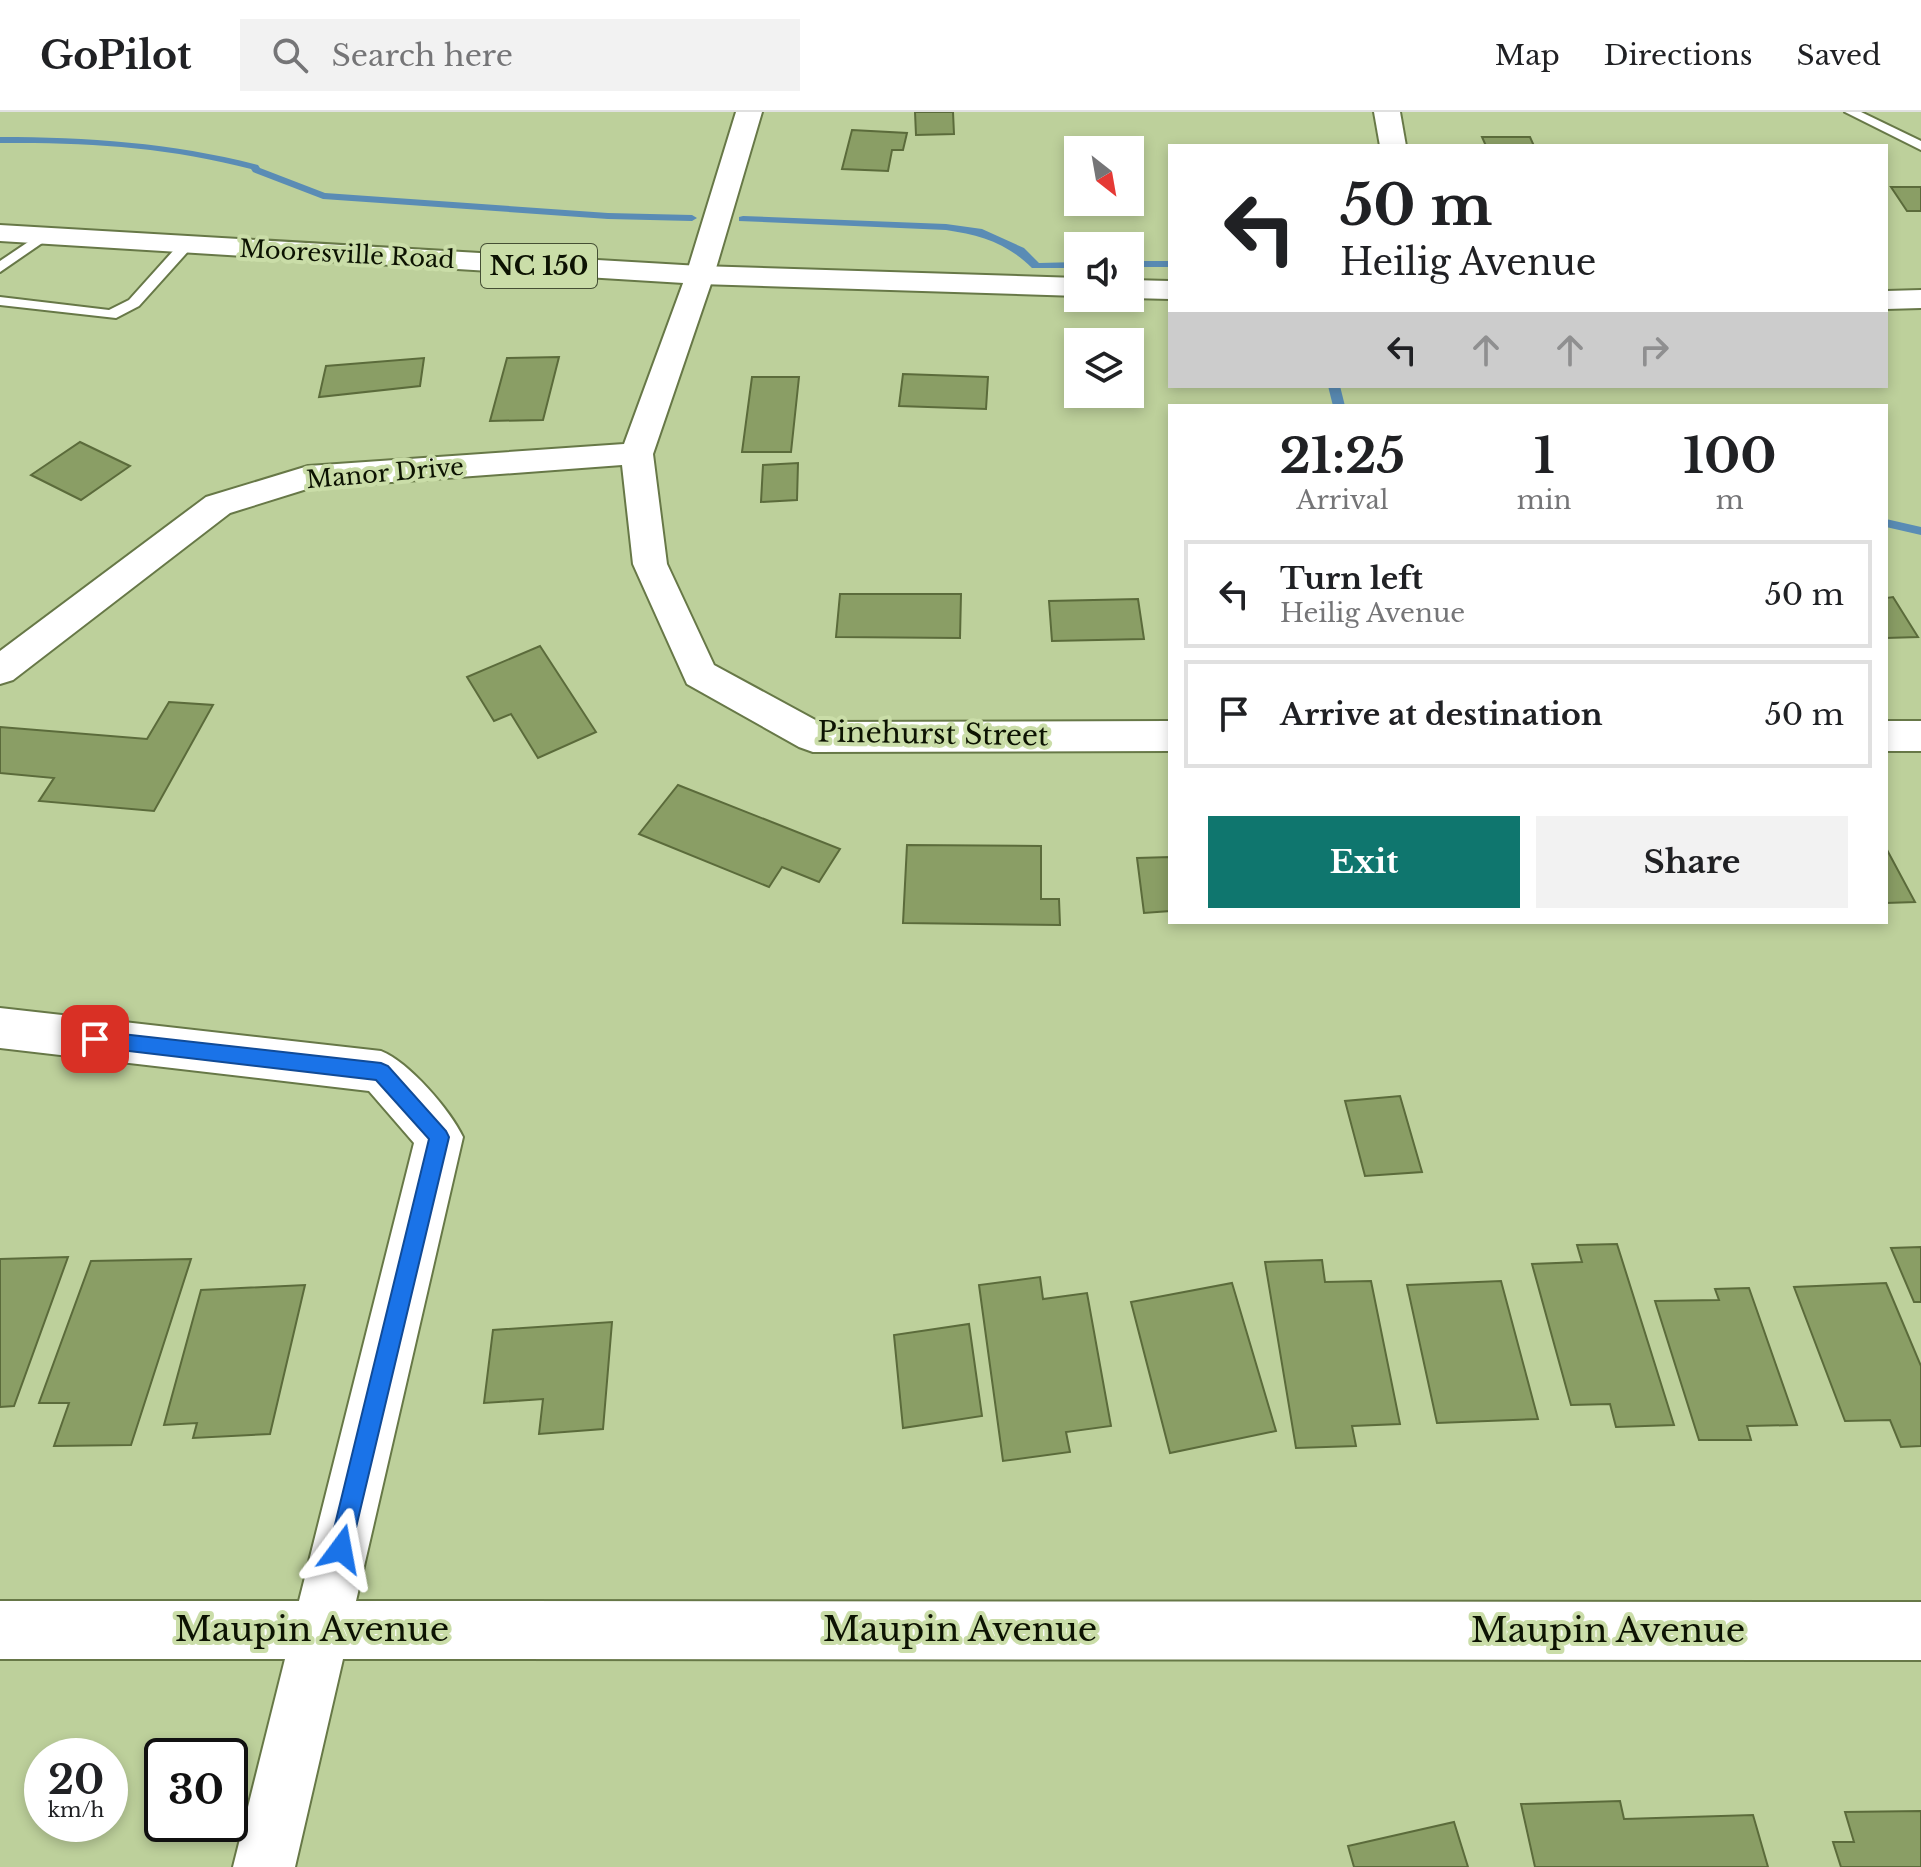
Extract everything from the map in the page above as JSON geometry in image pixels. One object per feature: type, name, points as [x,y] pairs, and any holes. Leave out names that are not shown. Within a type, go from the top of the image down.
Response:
[{"type":"street","name":"Pinehurst Street","points":[[749,112],[700,275],[637,454],[650,564],[700,674],[813,737],[1168,736]]},
{"type":"street","points":[[1387,112],[1393,144]]},
{"type":"street","name":"Mooresville Road","points":[[0,233],[700,275],[1064,287]]},
{"type":"street","points":[[1144,289],[1168,290]]},
{"type":"street","points":[[1888,300],[1921,299]]},
{"type":"street","name":"Manor Drive","points":[[0,670],[218,505],[308,477],[637,454]]},
{"type":"street","points":[[1888,736],[1921,736]]},
{"type":"street","points":[[0,1028],[381,1072],[439,1137],[264,1867]]},
{"type":"street","name":"Maupin Avenue","points":[[0,1630],[1921,1631]]},
{"type":"lane","points":[[1851,112],[1921,145]]},
{"type":"lane","points":[[0,268],[43,236]]},
{"type":"lane","points":[[0,301],[111,315],[134,303],[187,244]]},
{"type":"building","points":[[915,112],[953,112],[954,134],[916,135]]},
{"type":"building","points":[[852,130],[907,133],[903,150],[892,150],[888,171],[842,169]]},
{"type":"building","points":[[1482,137],[1530,137],[1533,144],[1485,144]]},
{"type":"building","points":[[1891,187],[1921,187],[1921,211],[1907,211]]},
{"type":"building","points":[[559,357],[543,420],[490,421],[507,358]]},
{"type":"building","points":[[424,358],[420,386],[319,397],[326,366]]},
{"type":"building","points":[[903,374],[988,377],[986,409],[899,406]]},
{"type":"building","points":[[752,377],[799,377],[791,452],[742,452]]},
{"type":"building","points":[[80,442],[130,466],[81,500],[31,475]]},
{"type":"building","points":[[798,463],[797,500],[761,502],[763,465]]},
{"type":"building","points":[[840,594],[961,594],[960,638],[836,637]]},
{"type":"building","points":[[1893,597],[1918,637],[1888,638],[1888,598]]},
{"type":"building","points":[[1138,599],[1144,639],[1052,641],[1049,601]]},
{"type":"building","points":[[540,646],[596,732],[538,758],[511,714],[494,721],[467,677]]},
{"type":"building","points":[[169,702],[213,705],[154,811],[39,801],[54,778],[0,773],[0,727],[147,739]]},
{"type":"building","points":[[678,785],[840,849],[819,882],[782,867],[769,887],[639,834]]},
{"type":"building","points":[[907,845],[1041,846],[1041,899],[1059,899],[1060,925],[903,923]]},
{"type":"building","points":[[1888,852],[1915,902],[1888,903]]},
{"type":"building","points":[[1168,857],[1168,911],[1144,913],[1137,858]]},
{"type":"building","points":[[1400,1096],[1422,1172],[1365,1176],[1345,1101]]},
{"type":"building","points":[[1617,1244],[1674,1425],[1616,1427],[1610,1404],[1571,1405],[1532,1264],[1582,1262],[1577,1245]]},
{"type":"building","points":[[1921,1247],[1921,1302],[1914,1302],[1891,1248]]},
{"type":"building","points":[[68,1257],[14,1406],[0,1407],[0,1259]]},
{"type":"building","points":[[191,1259],[131,1445],[54,1446],[69,1403],[39,1403],[91,1261]]},
{"type":"building","points":[[1322,1260],[1325,1282],[1371,1281],[1400,1424],[1352,1426],[1356,1446],[1296,1448],[1265,1262]]},
{"type":"building","points":[[1040,1277],[1043,1299],[1087,1293],[1111,1426],[1066,1432],[1070,1452],[1003,1461],[979,1285]]},
{"type":"building","points":[[1501,1281],[1538,1419],[1437,1423],[1407,1285]]},
{"type":"building","points":[[1232,1283],[1276,1431],[1170,1453],[1131,1302]]},
{"type":"building","points":[[1886,1283],[1921,1366],[1921,1446],[1901,1447],[1890,1420],[1845,1421],[1794,1287]]},
{"type":"building","points":[[305,1285],[270,1434],[193,1438],[197,1423],[164,1425],[201,1290]]},
{"type":"building","points":[[1749,1288],[1797,1425],[1747,1426],[1751,1440],[1699,1440],[1655,1301],[1719,1300],[1715,1289]]},
{"type":"building","points":[[612,1322],[603,1429],[539,1434],[543,1399],[484,1403],[493,1330]]},
{"type":"building","points":[[969,1324],[982,1416],[903,1428],[894,1335]]},
{"type":"building","points":[[1620,1801],[1624,1819],[1753,1815],[1768,1867],[1535,1867],[1521,1804]]},
{"type":"building","points":[[1921,1811],[1921,1867],[1841,1867],[1833,1842],[1854,1842],[1845,1812]]},
{"type":"building","points":[[1454,1822],[1468,1867],[1354,1867],[1348,1846]]},
{"type":"waterway","points":[[0,140],[129,144],[191,152],[255,167],[323,196],[608,216],[692,218]]},
{"type":"waterway","points":[[743,219],[946,227],[982,232],[1020,250],[1036,266],[1064,265]]},
{"type":"waterway","points":[[1144,264],[1168,264]]},
{"type":"waterway","points":[[1334,388],[1338,404]]},
{"type":"waterway","points":[[1888,523],[1921,531]]},
{"type":"route","points":[[95,1039],[381,1072],[439,1137],[341,1549]]}]
